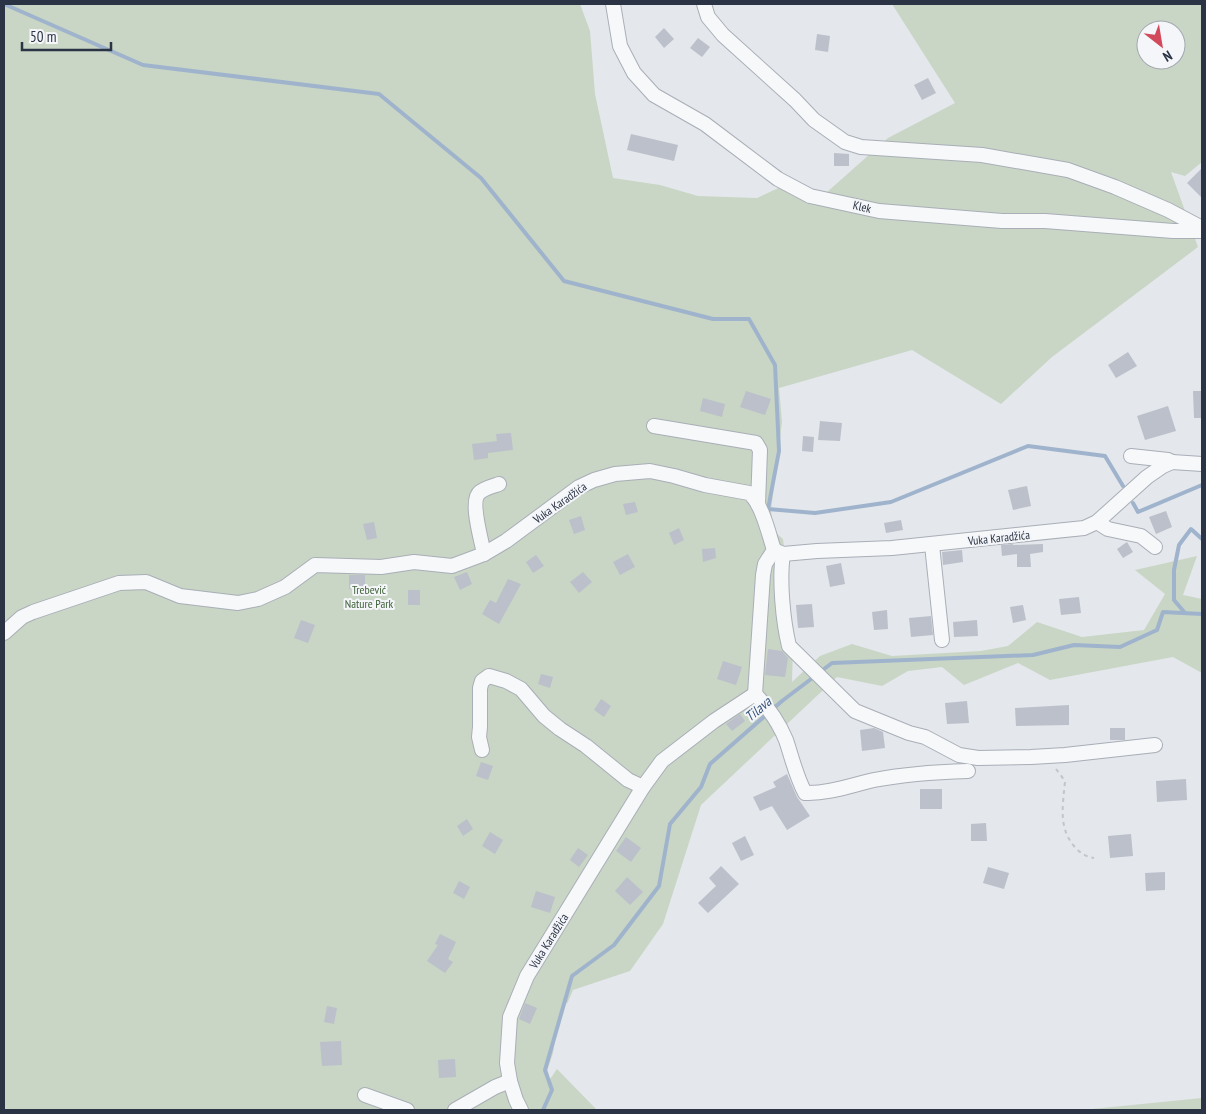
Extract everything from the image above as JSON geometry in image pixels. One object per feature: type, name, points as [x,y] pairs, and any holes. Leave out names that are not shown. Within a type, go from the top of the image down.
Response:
[{"type":"street","name":"Klek","points":[[613,4],[620,46],[634,73],[654,95],[705,124],[778,179],[810,196],[879,211],[1002,221],[1045,221],[1173,231],[1202,230]]},
{"type":"street","name":"Klek","points":[[704,4],[708,17],[723,35],[795,100],[814,120],[845,142],[861,147],[982,155],[1068,170],[1168,210],[1202,230]]},
{"type":"street","points":[[654,426],[756,443],[760,450],[758,504],[779,552],[786,633],[789,646],[855,710],[910,733],[925,737],[959,756],[978,758],[1031,757],[1155,745]]},
{"type":"street","points":[[1131,456],[1202,464]]},
{"type":"street","name":"Vuka Karadžića","points":[[779,552],[932,545],[1084,528],[1096,522],[1147,477],[1172,462]]},
{"type":"street","name":"Vuka Karadžića","points":[[4,633],[22,618],[33,612],[119,583],[146,582],[180,596],[238,603],[258,600],[285,587],[315,565],[381,567],[414,562],[452,566],[484,554],[506,541],[579,487],[615,474],[650,472],[674,476],[705,485],[749,493],[758,504]]},
{"type":"street","points":[[484,554],[478,529],[476,497],[480,492],[499,484]]},
{"type":"street","points":[[1096,522],[1108,529],[1140,536],[1155,547]]},
{"type":"street","points":[[932,545],[942,640]]},
{"type":"street","points":[[779,552],[765,564],[762,575],[755,694],[771,713],[785,738],[800,783],[805,792],[816,793],[876,780],[928,772],[968,771]]},
{"type":"street","points":[[482,750],[479,737],[480,688],[482,680],[489,676],[506,681],[521,689],[544,716],[560,729],[586,746],[628,780],[643,787]]},
{"type":"street","name":"Vuka Karadžića","points":[[521,1110],[510,1081],[508,1063],[510,1017],[527,976],[643,787],[662,762],[714,721],[755,694]]},
{"type":"street","points":[[456,1110],[495,1087],[510,1081]]},
{"type":"street","points":[[365,1095],[408,1110]]},
{"type":"path","points":[[1052,766],[1059,771],[1065,781],[1062,812],[1064,829],[1068,838],[1078,850],[1088,857],[1094,858]]},
{"type":"green space","name":"Trebević Nature Park","points":[[4,4],[580,4],[590,31],[595,94],[613,178],[660,185],[698,196],[757,198],[789,183],[826,193],[888,138],[955,103],[892,4],[1202,4],[1202,162],[1185,176],[1171,172],[1198,247],[1052,357],[1001,404],[912,350],[779,388],[782,422],[771,510],[776,533],[783,539],[784,547],[793,642],[792,682],[820,656],[852,644],[892,656],[981,651],[1008,646],[1037,622],[1082,637],[1144,630],[1165,594],[1135,570],[1197,556],[1183,595],[1202,599],[1202,673],[1173,657],[1050,680],[1018,663],[964,685],[942,667],[908,671],[882,686],[837,677],[701,805],[663,924],[630,971],[573,990],[567,1004],[565,999],[558,1021],[553,1053],[546,1074],[548,1082],[557,1069],[597,1110],[4,1110]]},
{"type":"green space","points":[[1202,1098],[1202,1110],[1082,1110]]},
{"type":"building","points":[[664,28],[674,39],[664,48],[655,37]]},
{"type":"building","points":[[817,34],[830,36],[828,52],[815,50]]},
{"type":"building","points":[[698,38],[710,47],[702,57],[690,48]]},
{"type":"building","points":[[928,78],[936,93],[922,100],[914,85]]},
{"type":"building","points":[[631,134],[678,145],[674,161],[627,150]]},
{"type":"building","points":[[834,153],[849,154],[849,166],[834,166]]},
{"type":"building","points":[[1202,168],[1202,198],[1187,183]]},
{"type":"building","points":[[1128,352],[1137,366],[1116,378],[1108,365]]},
{"type":"building","points":[[746,391],[771,399],[765,415],[740,407]]},
{"type":"building","points":[[1193,391],[1202,391],[1202,418],[1194,418]]},
{"type":"building","points":[[703,398],[725,404],[722,417],[700,411]]},
{"type":"building","points":[[1168,406],[1176,431],[1145,440],[1137,416]]},
{"type":"building","points":[[820,421],[842,423],[840,441],[818,440]]},
{"type":"building","points":[[511,433],[513,450],[488,453],[488,458],[474,460],[472,444],[497,441],[496,434]]},
{"type":"building","points":[[803,436],[814,437],[813,452],[802,451]]},
{"type":"building","points":[[1027,486],[1031,506],[1013,510],[1008,490]]},
{"type":"building","points":[[635,502],[638,512],[626,515],[623,504]]},
{"type":"building","points":[[1166,511],[1172,527],[1156,534],[1149,517]]},
{"type":"building","points":[[581,516],[585,530],[574,534],[569,520]]},
{"type":"building","points":[[901,520],[903,530],[886,533],[884,523]]},
{"type":"building","points":[[374,522],[377,538],[367,540],[363,524]]},
{"type":"building","points":[[679,528],[684,540],[674,545],[669,533]]},
{"type":"building","points":[[1127,542],[1133,552],[1123,558],[1117,549]]},
{"type":"building","points":[[1043,544],[1043,552],[1030,554],[1031,567],[1017,567],[1017,554],[1002,556],[1001,545]]},
{"type":"building","points":[[715,548],[716,558],[703,562],[702,549]]},
{"type":"building","points":[[962,550],[963,562],[943,565],[942,552]]},
{"type":"building","points":[[628,554],[635,567],[620,575],[613,562]]},
{"type":"building","points":[[536,555],[544,566],[533,573],[526,562]]},
{"type":"building","points":[[841,563],[845,584],[830,587],[826,566]]},
{"type":"building","points":[[467,572],[472,584],[460,590],[454,577]]},
{"type":"building","points":[[583,572],[592,582],[579,593],[570,582]]},
{"type":"building","points":[[349,575],[365,575],[365,589],[349,589]]},
{"type":"building","points":[[508,579],[521,584],[499,624],[482,614],[490,600],[496,603]]},
{"type":"building","points":[[408,590],[420,590],[420,605],[408,605]]},
{"type":"building","points":[[1079,597],[1081,613],[1061,615],[1059,599]]},
{"type":"building","points":[[812,604],[814,627],[798,628],[796,605]]},
{"type":"building","points":[[1023,605],[1026,620],[1013,623],[1010,607]]},
{"type":"building","points":[[887,610],[888,629],[874,630],[872,612]]},
{"type":"building","points":[[931,616],[933,635],[911,637],[909,618]]},
{"type":"building","points":[[301,620],[315,625],[308,643],[294,638]]},
{"type":"building","points":[[977,620],[978,636],[954,637],[953,622]]},
{"type":"building","points":[[768,649],[782,651],[788,658],[785,677],[765,675]]},
{"type":"building","points":[[723,661],[742,667],[736,685],[717,679]]},
{"type":"building","points":[[541,674],[553,677],[550,688],[538,684]]},
{"type":"building","points":[[601,699],[611,706],[604,717],[594,710]]},
{"type":"building","points":[[967,701],[969,723],[947,724],[945,703]]},
{"type":"building","points":[[1069,705],[1069,725],[1016,726],[1015,708]]},
{"type":"building","points":[[740,714],[745,721],[732,731],[726,724]]},
{"type":"building","points":[[874,728],[883,732],[885,748],[862,751],[860,730]]},
{"type":"building","points":[[1110,728],[1125,728],[1125,740],[1110,740]]},
{"type":"building","points":[[481,762],[493,766],[488,780],[476,776]]},
{"type":"building","points":[[787,774],[797,797],[810,816],[787,830],[772,806],[760,811],[753,797],[776,787],[773,782]]},
{"type":"building","points":[[1186,779],[1187,800],[1157,802],[1156,781]]},
{"type":"building","points":[[920,789],[942,789],[942,809],[920,809]]},
{"type":"building","points":[[467,819],[473,829],[463,836],[457,826]]},
{"type":"building","points":[[986,823],[987,841],[971,841],[971,824]]},
{"type":"building","points":[[490,832],[503,840],[495,854],[482,846]]},
{"type":"building","points":[[1131,834],[1133,856],[1110,858],[1108,836]]},
{"type":"building","points":[[745,836],[754,855],[741,861],[732,843]]},
{"type":"building","points":[[626,837],[641,848],[631,862],[616,851]]},
{"type":"building","points":[[578,848],[588,855],[579,867],[570,860]]},
{"type":"building","points":[[721,866],[739,884],[708,913],[698,903],[716,886],[709,878]]},
{"type":"building","points":[[988,867],[1009,873],[1004,889],[983,883]]},
{"type":"building","points":[[1165,872],[1165,890],[1146,891],[1145,873]]},
{"type":"building","points":[[627,877],[643,892],[630,905],[615,891]]},
{"type":"building","points":[[459,881],[470,887],[464,899],[453,893]]},
{"type":"building","points":[[536,891],[555,897],[550,913],[531,907]]},
{"type":"building","points":[[440,934],[456,942],[448,959],[453,962],[445,973],[427,961],[438,945],[435,944]]},
{"type":"building","points":[[525,1003],[537,1008],[530,1024],[519,1019]]},
{"type":"building","points":[[327,1006],[337,1008],[334,1024],[324,1022]]},
{"type":"building","points":[[341,1041],[342,1065],[322,1066],[320,1042]]},
{"type":"building","points":[[455,1059],[456,1077],[439,1078],[438,1060]]},
{"type":"waterway","points":[[4,4],[143,65],[379,94],[481,178],[564,281],[713,319],[749,319],[775,365],[779,451],[768,509],[815,513],[891,502],[1028,446],[1105,456],[1123,486]]},
{"type":"waterway","points":[[1133,503],[1138,512],[1202,486]]},
{"type":"waterway","points":[[1185,613],[1174,600],[1174,570],[1179,545],[1191,529],[1202,539]]},
{"type":"waterway","name":"Tilava","points":[[820,672],[832,663],[1033,655],[1074,645],[1120,647],[1157,630],[1163,612],[1202,614]]},
{"type":"waterway","name":"Tilava","points":[[543,1110],[552,1090],[545,1070],[572,976],[614,945],[659,886],[670,824],[701,787],[710,764],[782,701],[815,676]]}]
